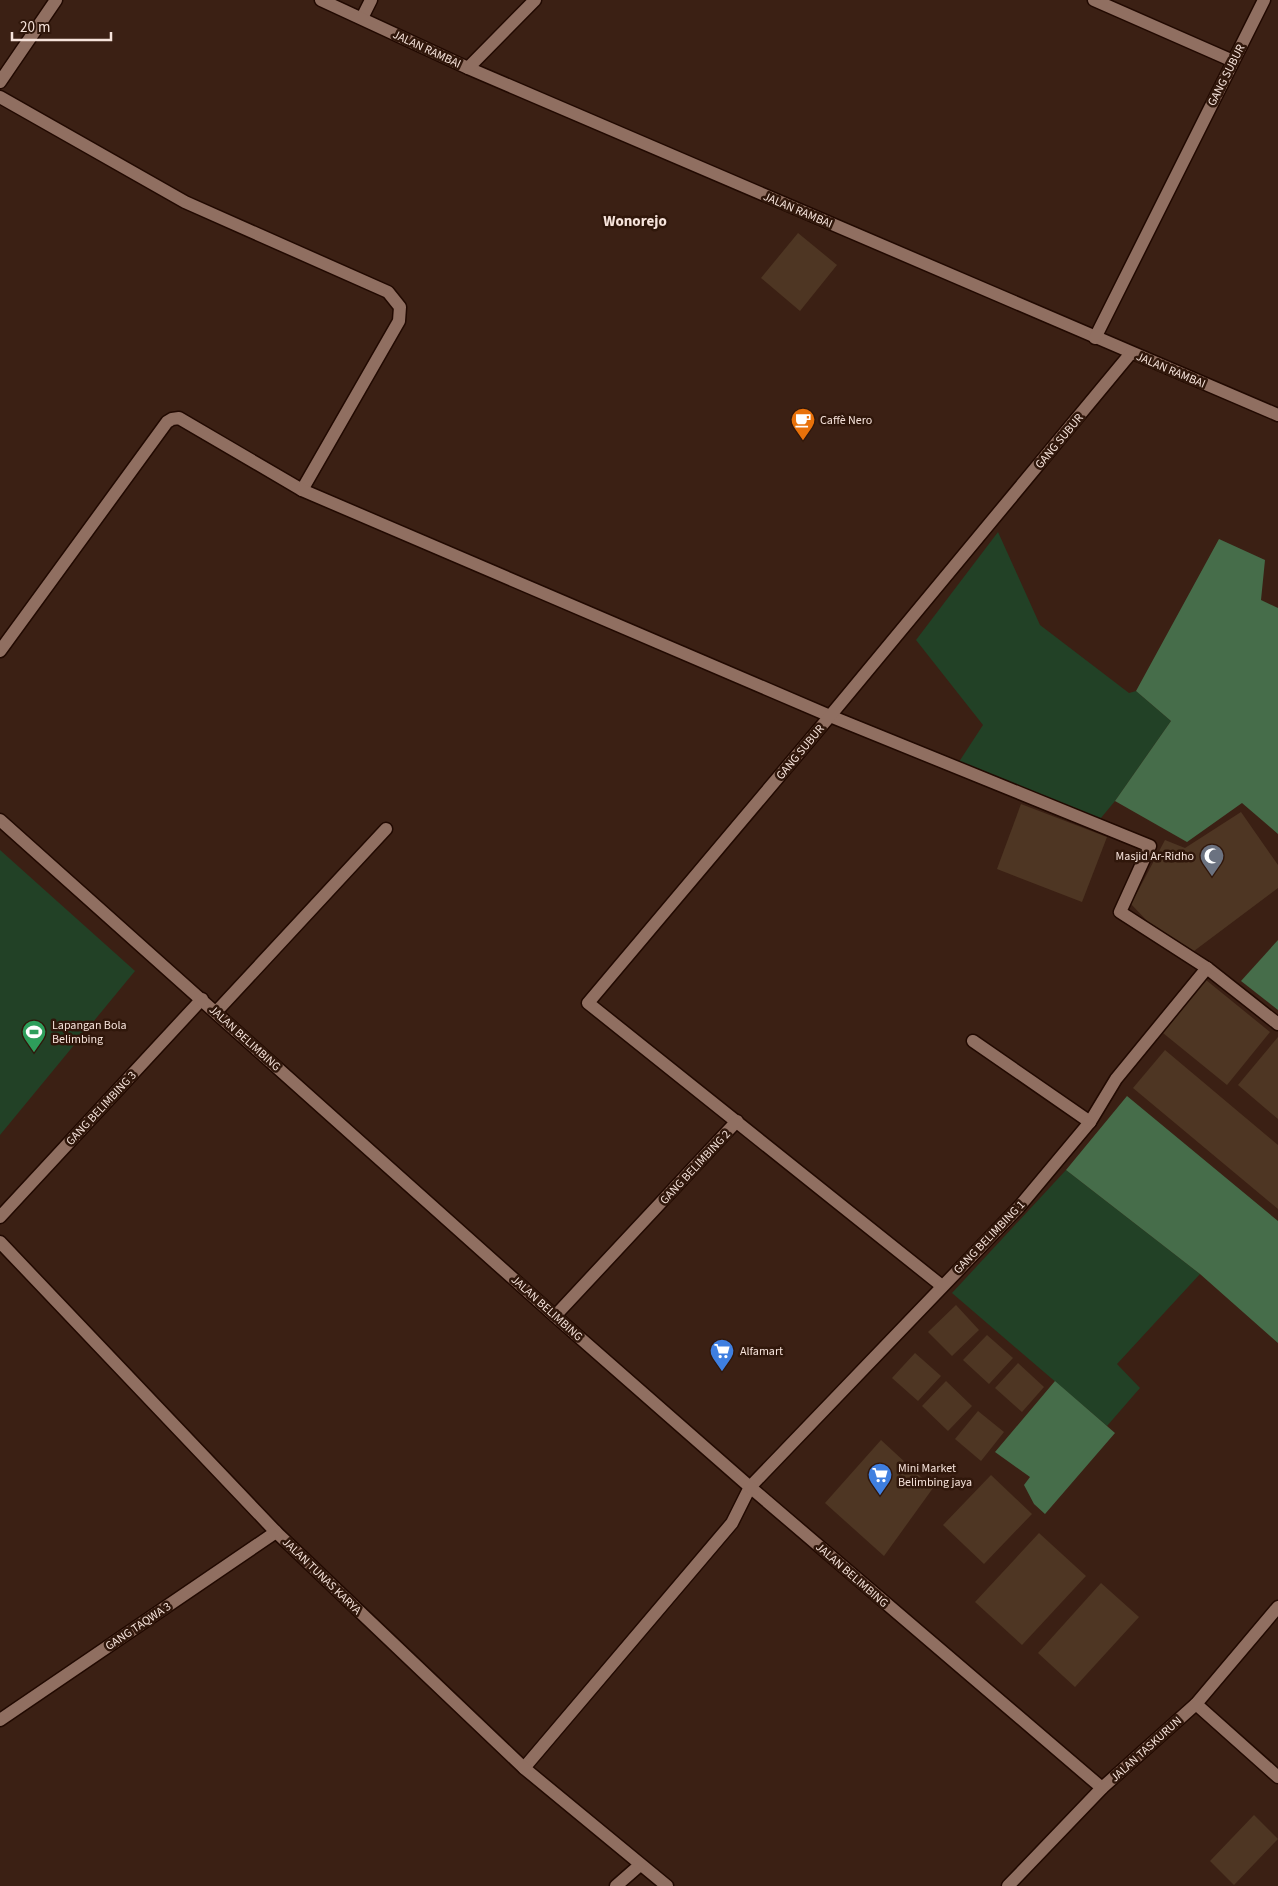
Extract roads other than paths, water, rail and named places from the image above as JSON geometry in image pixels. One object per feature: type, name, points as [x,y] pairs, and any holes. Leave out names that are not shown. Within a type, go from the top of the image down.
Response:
[{"type":"street","points":[[0,82],[56,0]]},
{"type":"street","name":"JALAN RAMBAI","points":[[321,0],[468,68],[1278,415]]},
{"type":"street","points":[[362,18],[371,0]]},
{"type":"street","points":[[468,68],[535,0]]},
{"type":"street","points":[[1094,0],[1233,61]]},
{"type":"street","name":"GANG SUBUR","points":[[1095,338],[1264,0]]},
{"type":"street","points":[[0,97],[185,202],[388,292],[400,307],[399,321],[302,490]]},
{"type":"street","name":"GANG SUBUR","points":[[737,1122],[588,1003],[1132,353]]},
{"type":"street","points":[[0,651],[167,422],[179,418],[302,490],[830,716],[1150,846],[1120,912],[1208,968],[1278,1024]]},
{"type":"street","name":"JALAN BELIMBING","points":[[0,820],[555,1316],[750,1487],[1102,1788]]},
{"type":"street","points":[[216,1012],[386,829]]},
{"type":"street","name":"GANG BELIMBING 1","points":[[524,1768],[732,1523],[750,1487],[1019,1207],[1090,1122],[1116,1078],[1208,968]]},
{"type":"street","name":"GANG BELIMBING 3","points":[[0,1217],[202,999]]},
{"type":"street","points":[[972,1041],[1090,1122]]},
{"type":"street","name":"GANG BELIMBING 2","points":[[555,1316],[737,1122],[942,1286]]},
{"type":"street","name":"JALAN TUNAS KARYA","points":[[0,1242],[276,1532],[524,1768],[667,1886]]},
{"type":"street","name":"GANG TAQWA 3","points":[[0,1720],[276,1532]]},
{"type":"street","name":"JALAN TASKURUN","points":[[1008,1886],[1102,1788],[1196,1704],[1278,1608]]},
{"type":"street","points":[[1196,1704],[1278,1777]]},
{"type":"street","points":[[616,1886],[640,1864]]},
{"type":"place","name":"Caffè Nero","points":[[803,441]]},
{"type":"place","name":"Masjid Ar-Ridho","points":[[1212,877]]},
{"type":"place","name":"Lapangan Bola Belimbing","points":[[34,1053]]},
{"type":"place","name":"Alfamart","points":[[722,1372]]},
{"type":"place","name":"Mini Market Belimbing jaya","points":[[880,1496]]},
{"type":"district","name":"Wonorejo","points":[[635,221]]}]
